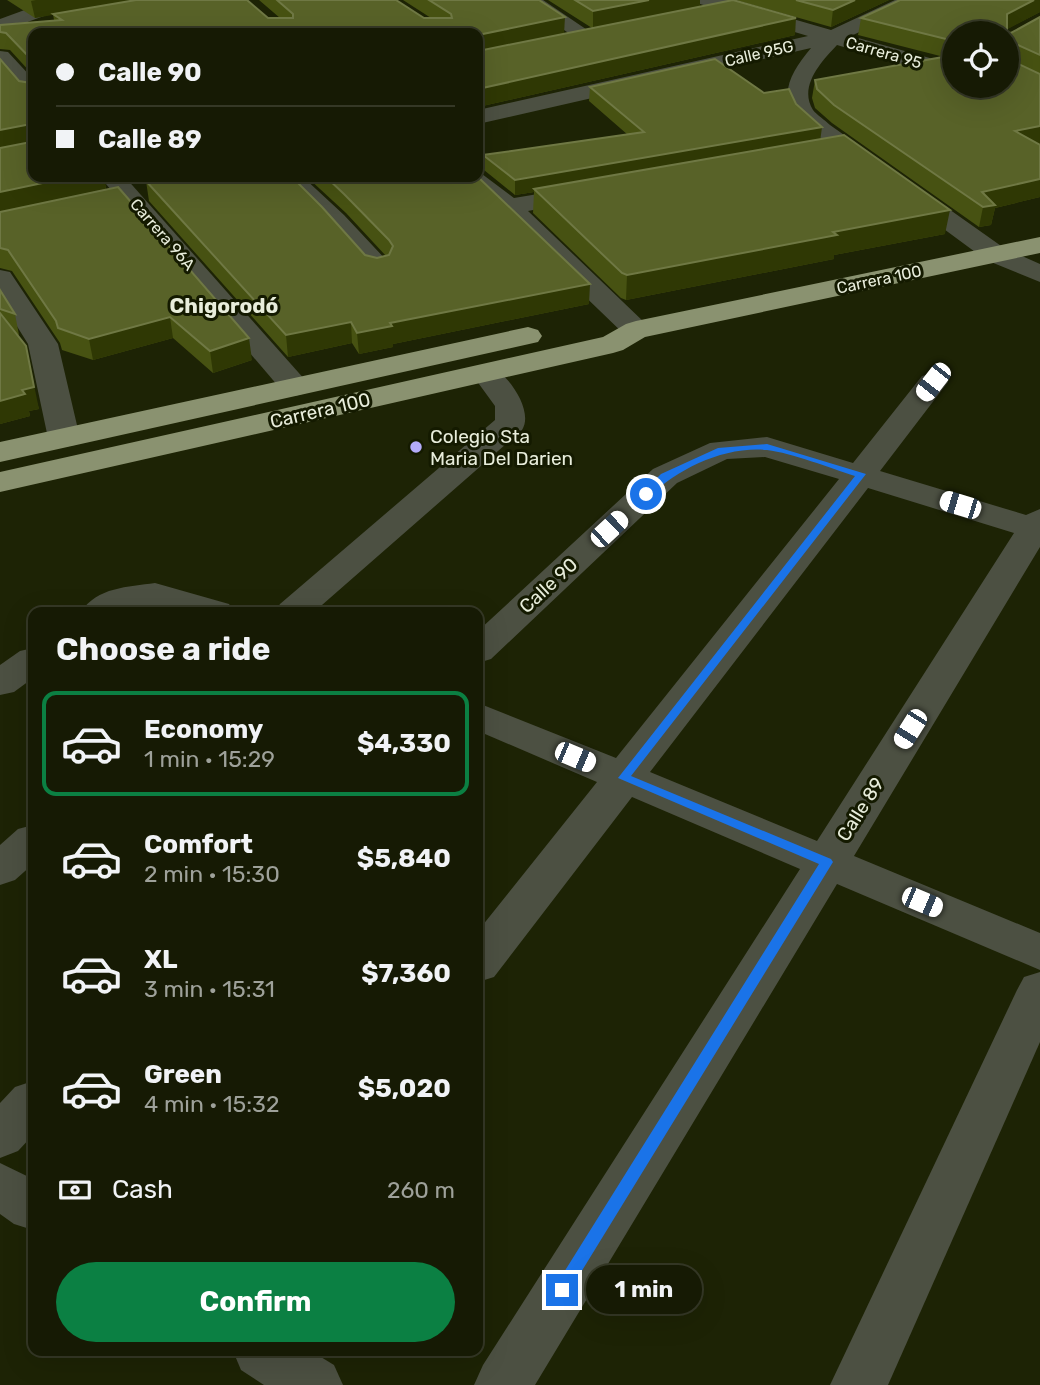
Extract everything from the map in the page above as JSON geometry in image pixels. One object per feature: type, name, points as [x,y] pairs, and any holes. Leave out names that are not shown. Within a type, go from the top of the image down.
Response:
[{"type":"highway","name":"Carrera 100","points":[[0,482],[613,345],[636,331],[1040,245]]},
{"type":"highway","name":"Carrera 100","points":[[0,452],[591,322],[636,331]]},
{"type":"street","points":[[0,26],[70,0]]},
{"type":"street","points":[[530,0],[596,36],[563,43]]},
{"type":"street","name":"Calle 95G","points":[[483,116],[832,37],[906,1]]},
{"type":"street","name":"Carrera 95","points":[[701,8],[733,8],[942,65]]},
{"type":"street","points":[[0,32],[63,23]]},
{"type":"street","name":"Carrera 95","points":[[796,92],[804,69],[832,37]]},
{"type":"street","points":[[0,57],[28,87]]},
{"type":"street","points":[[885,76],[942,66]]},
{"type":"street","points":[[822,88],[796,92],[803,111],[822,130],[995,254],[1040,274]]},
{"type":"street","points":[[820,151],[846,147]]},
{"type":"street","points":[[294,182],[335,220],[378,268]]},
{"type":"street","points":[[479,182],[509,206],[636,331]]},
{"type":"street","points":[[114,191],[155,189]]},
{"type":"street","points":[[509,206],[604,190]]},
{"type":"street","name":"Carrera 96A","points":[[114,191],[295,387]]},
{"type":"street","points":[[0,278],[43,344],[64,438]]},
{"type":"street","points":[[299,607],[511,423],[510,406],[486,373]]},
{"type":"street","points":[[483,958],[933,382]]},
{"type":"street","name":"Calle 90","points":[[483,646],[665,476],[721,450],[767,447],[861,474]]},
{"type":"street","points":[[861,474],[1038,525]]},
{"type":"street","name":"Calle 89","points":[[503,1385],[1038,525]]},
{"type":"street","points":[[106,607],[118,599],[155,594],[199,607]]},
{"type":"street","points":[[0,683],[28,663]]},
{"type":"street","points":[[483,718],[1040,952]]},
{"type":"street","points":[[0,869],[28,844]]},
{"type":"street","points":[[859,1385],[1040,990]]},
{"type":"street","points":[[0,1136],[28,1107]]},
{"type":"street","points":[[0,1186],[28,1204]]},
{"type":"street","points":[[269,1356],[314,1385]]},
{"type":"building","points":[[136,0],[247,0],[268,18],[293,18],[293,14],[277,0],[396,0],[424,18],[452,18],[451,14],[429,0],[539,0],[565,17],[483,34],[483,28],[28,28],[28,56],[6,33],[0,32],[0,25],[62,20],[53,14]]},
{"type":"building","points":[[575,0],[649,0],[593,11]]},
{"type":"building","points":[[733,0],[796,18],[483,88],[483,50]]},
{"type":"building","points":[[796,0],[855,0],[833,10]]},
{"type":"building","points":[[900,0],[1034,0],[1007,14],[1007,21],[942,21],[942,38],[861,18]]},
{"type":"building","points":[[1040,17],[1040,55],[1019,45],[1019,29]]},
{"type":"building","points":[[942,57],[942,98],[1019,98],[1019,64],[1040,74],[1040,126],[1015,131],[1040,145],[1040,179],[982,192],[995,205],[983,207],[834,105],[817,89],[815,80]]},
{"type":"building","points":[[0,59],[19,81],[28,82],[28,125],[0,130]]},
{"type":"building","points":[[715,59],[764,93],[789,89],[796,104],[822,127],[515,180],[483,155],[644,132],[590,87]]},
{"type":"building","points":[[844,135],[950,210],[833,232],[837,235],[627,275],[534,189]]},
{"type":"building","points":[[28,143],[28,182],[47,182],[0,192],[0,148]]},
{"type":"building","points":[[147,182],[297,182],[365,255],[377,258],[389,255],[393,246],[331,182],[483,182],[590,284],[390,323],[392,326],[357,333],[351,322],[286,335]]},
{"type":"building","points":[[118,187],[249,338],[210,351],[170,317],[89,339],[58,328],[8,250],[0,248],[0,212]]},
{"type":"building","points":[[0,290],[15,314],[0,309]]},
{"type":"building","points":[[0,313],[26,346],[34,387],[22,390],[25,394],[0,401]]},
{"type":"place","name":"Colegio Sta Maria Del Darien","points":[[416,447]]},
{"type":"district","name":"Chigorodó","points":[[224,306]]},
{"type":"route","points":[[562,1290],[827,862],[624,778],[861,474],[767,447],[721,450],[665,476],[646,494]]}]
